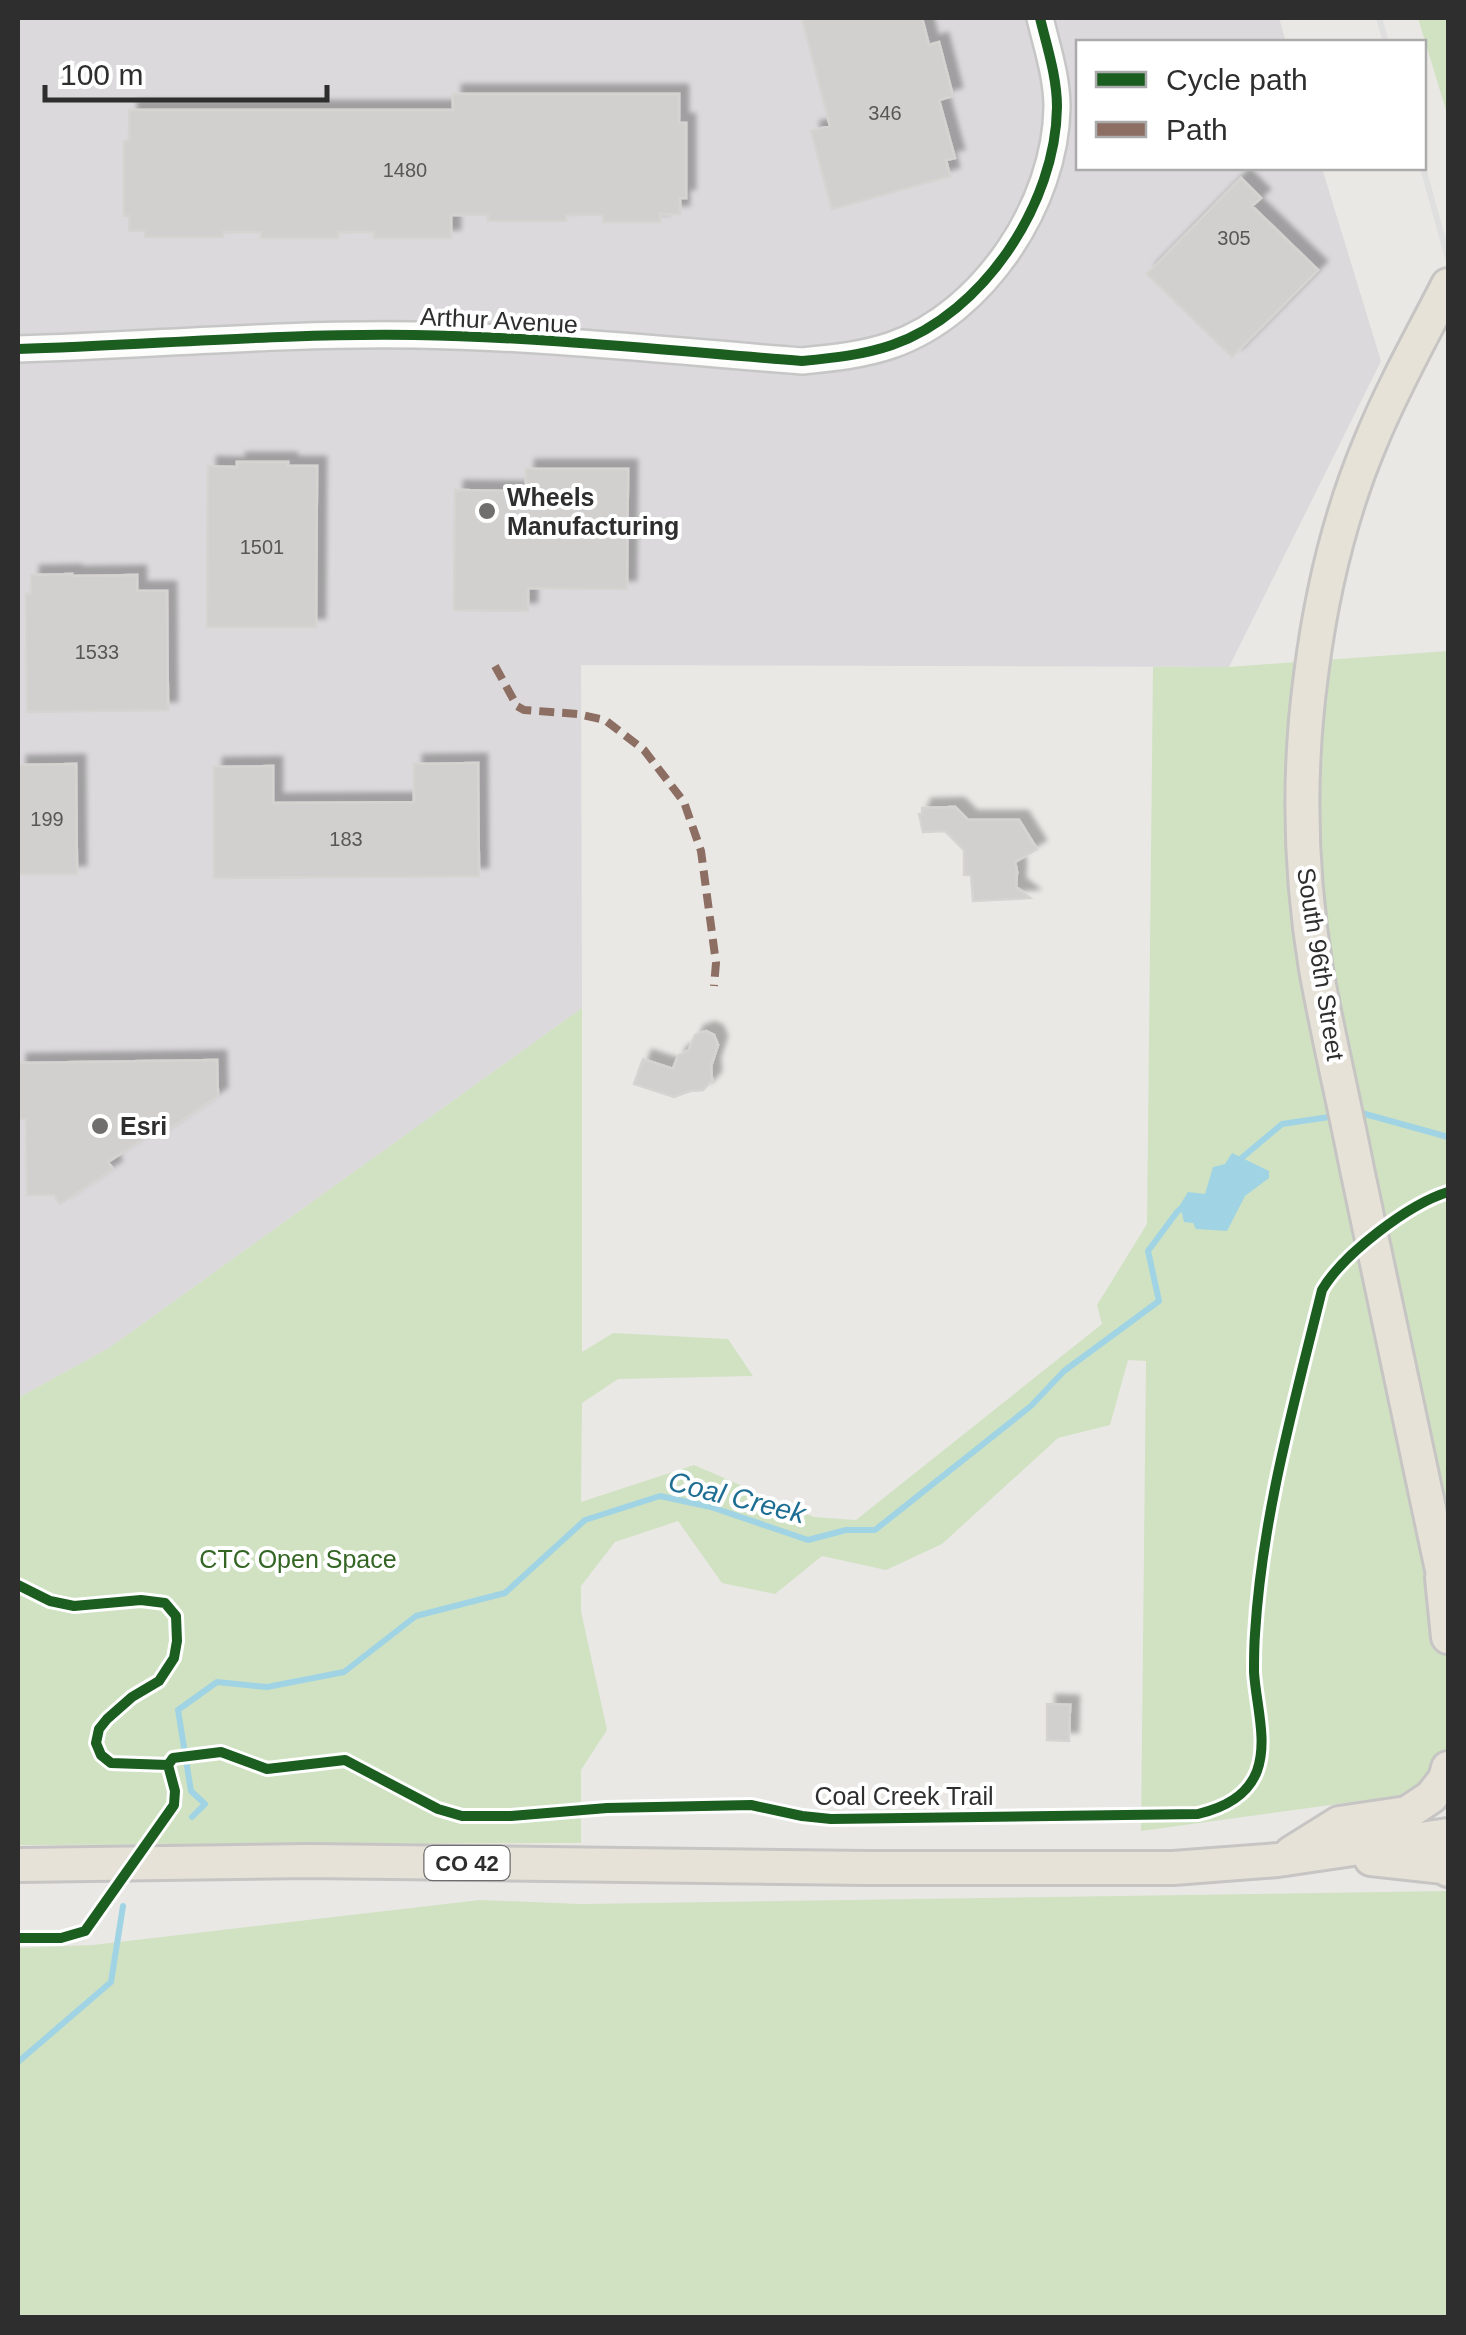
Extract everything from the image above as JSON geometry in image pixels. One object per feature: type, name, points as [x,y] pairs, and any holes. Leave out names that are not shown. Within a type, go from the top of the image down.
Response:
[{"type":"main road","name":"South 96th Street","points":[[1448,285],[1394,390],[1350,501],[1331,571],[1311,674],[1303,773],[1304,851],[1316,968],[1448,1598]]},
{"type":"main road","points":[[1441,1564],[1448,1637]]},
{"type":"main road","points":[[1278,1860],[1340,1823],[1407,1813],[1431,1797],[1448,1768]]},
{"type":"main road","name":"CO 42","points":[[18,1865],[309,1861],[1188,1867],[1278,1860],[1448,1836]]},
{"type":"main road","points":[[1327,1854],[1448,1870]]},
{"type":"street","name":"Arthur Avenue","points":[[18,349],[278,336],[413,335],[538,340],[802,361],[849,357],[894,345],[926,330],[963,302],[1000,262],[1025,227],[1044,185],[1053,148],[1056,82],[1040,18]]},
{"type":"shaded area","points":[[18,18],[1279,18],[1285,40],[1076,40],[1076,170],[1323,170],[1381,361],[1229,667],[581,665],[582,1008],[109,1348],[18,1398]]},
{"type":"green space","points":[[1418,18],[1448,18],[1448,117],[1426,40]]},
{"type":"green space","name":"CTC Open Space","points":[[1448,651],[1448,1789],[1141,1831],[1146,1361],[1128,1360],[1110,1425],[1058,1438],[942,1544],[886,1570],[822,1556],[775,1594],[722,1583],[678,1521],[615,1542],[581,1586],[581,1611],[607,1730],[581,1770],[581,1843],[18,1845],[18,1398],[109,1348],[582,1008],[582,1352],[613,1333],[728,1339],[753,1376],[618,1379],[582,1403],[581,1502],[694,1465],[814,1517],[856,1520],[1102,1324],[1097,1305],[1147,1224],[1153,667],[1229,667]]},
{"type":"green space","points":[[1447,1891],[1448,2317],[18,2317],[18,1948],[93,1945],[480,1900],[581,1904]]},
{"type":"water","points":[[1232,1153],[1269,1171],[1269,1178],[1245,1196],[1227,1231],[1196,1229],[1193,1223],[1184,1222],[1180,1205],[1188,1192],[1205,1194],[1213,1167],[1225,1164]]},
{"type":"building","points":[[802,18],[922,18],[929,45],[939,42],[953,96],[939,100],[955,158],[946,160],[950,176],[832,209],[811,131],[830,126]]},
{"type":"building","points":[[453,94],[679,94],[679,123],[686,123],[686,198],[680,198],[680,214],[660,214],[660,222],[603,222],[603,215],[566,215],[566,221],[488,221],[488,215],[451,215],[451,238],[374,238],[374,232],[338,232],[338,238],[261,238],[261,232],[223,232],[223,237],[145,237],[145,231],[129,231],[129,216],[124,216],[124,141],[129,141],[129,110],[453,110]]},
{"type":"building","points":[[1241,178],[1261,198],[1252,206],[1318,270],[1232,357],[1147,274]]},
{"type":"building","points":[[237,462],[317,466],[316,627],[207,627],[208,466],[237,467]]},
{"type":"building","points":[[526,469],[628,469],[627,589],[528,588],[528,611],[454,610],[455,490],[526,491]]},
{"type":"building","points":[[31,575],[137,575],[137,591],[167,591],[168,710],[27,712],[26,594],[31,594]]},
{"type":"building","points":[[478,763],[479,876],[214,878],[214,767],[273,766],[273,803],[414,802],[414,764]]},
{"type":"building","points":[[76,764],[77,874],[18,874],[18,765]]},
{"type":"building","points":[[955,807],[968,820],[1019,820],[1037,849],[1015,862],[1016,887],[1030,898],[973,901],[971,875],[964,875],[964,850],[945,831],[923,832],[919,814],[922,808]]},
{"type":"building","points":[[706,1031],[714,1035],[718,1045],[711,1066],[712,1080],[703,1090],[674,1097],[634,1084],[643,1059],[673,1069],[678,1056],[689,1050],[695,1035]]},
{"type":"building","name":"Esri","points":[[217,1060],[218,1096],[154,1139],[151,1134],[108,1162],[113,1169],[60,1204],[54,1195],[27,1195],[26,1119],[18,1119],[18,1063]]},
{"type":"building","points":[[1047,1704],[1070,1705],[1069,1741],[1047,1740]]},
{"type":"waterway","name":"Coal Creek","points":[[1358,1112],[1448,1137]]},
{"type":"waterway","name":"Coal Creek","points":[[1238,1161],[1282,1124],[1336,1116]]},
{"type":"waterway","name":"Coal Creek","points":[[192,1817],[205,1804],[191,1791],[178,1710],[217,1682],[267,1687],[344,1672],[416,1616],[505,1593],[585,1520],[660,1496],[711,1507],[808,1540],[846,1530],[875,1530],[1031,1406],[1064,1371],[1159,1301],[1148,1251],[1186,1204]]},
{"type":"waterway","name":"Coal Creek","points":[[18,2062],[111,1982],[123,1906]]},
{"type":"railway","points":[[1379,18],[1385,40]]},
{"type":"railway","points":[[1424,170],[1448,258]]},
{"type":"marked path","points":[[495,666],[517,706],[524,710],[605,720],[644,750],[684,802],[701,851],[716,963],[714,986]]},
{"type":"cycle path","points":[[18,349],[266,337],[414,335],[560,341],[802,361],[859,354],[892,345],[925,330],[956,308],[1009,250],[1029,216],[1044,180],[1057,107],[1040,18]]},
{"type":"cycle path","name":"Coal Creek Trail","points":[[18,1938],[61,1938],[85,1931],[174,1805],[175,1791],[168,1765],[173,1758],[221,1752],[267,1769],[345,1760],[438,1809],[462,1816],[751,1805],[831,1819],[1198,1814],[1225,1805],[1247,1788],[1260,1759],[1254,1672],[1264,1547],[1322,1290],[1345,1261],[1378,1232],[1415,1207],[1448,1192]]},
{"type":"cycle path","points":[[18,1585],[50,1601],[74,1606],[141,1600],[165,1603],[176,1616],[174,1658],[159,1681],[132,1697],[107,1719],[99,1729],[96,1743],[101,1755],[111,1763],[168,1765]]},
{"type":"place","name":"Wheels Manufacturing","points":[[487,511]]},
{"type":"place","name":"Esri","points":[[100,1126]]}]
